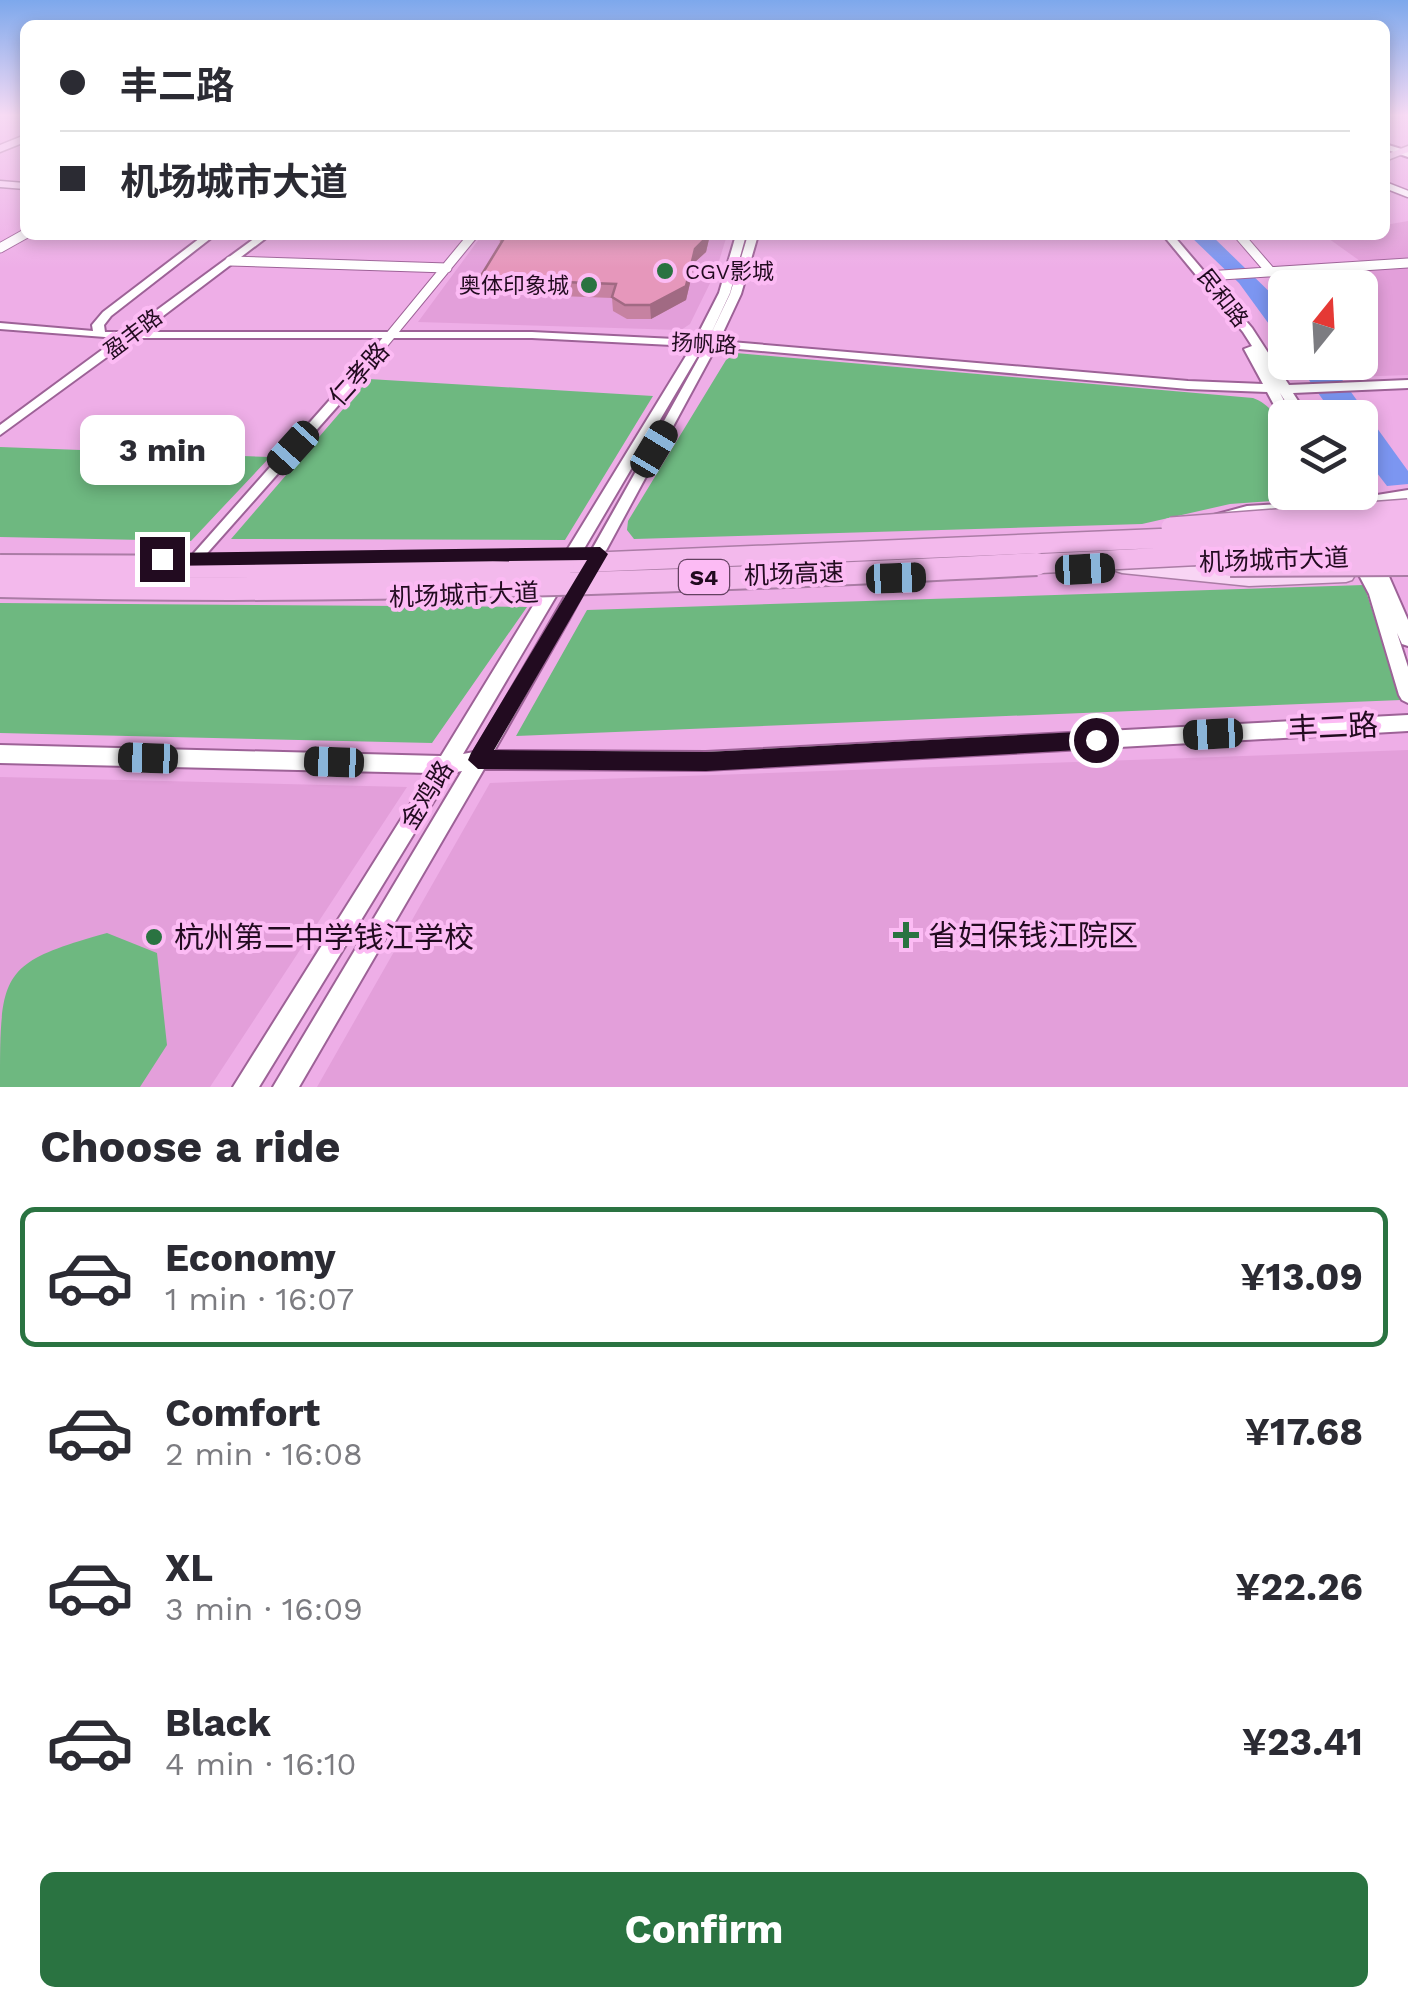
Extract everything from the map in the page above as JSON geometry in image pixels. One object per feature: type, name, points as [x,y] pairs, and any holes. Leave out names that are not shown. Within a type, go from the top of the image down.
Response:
[{"type":"highway","points":[[1114,555],[1196,522],[1408,509]]},
{"type":"highway","name":"机场高速","points":[[0,586],[249,590],[451,587],[1114,555],[1398,524]]},
{"type":"highway","name":"机场高速","points":[[0,566],[458,568],[1408,545]]},
{"type":"highway","points":[[1114,555],[1272,566],[1408,564]]},
{"type":"main road","name":"盈丰路","points":[[100,336],[98,325],[108,314],[204,240]]},
{"type":"main road","name":"盈丰路","points":[[0,431],[258,240]]},
{"type":"main road","name":"金鸡路","points":[[245,1087],[706,344],[740,240]]},
{"type":"main road","name":"金鸡路","points":[[284,1087],[600,554],[706,344],[751,240]]},
{"type":"main road","name":"民和路","points":[[1170,240],[1224,308],[1277,400]]},
{"type":"main road","name":"民和路","points":[[1171,240],[1206,276],[1293,400]]},
{"type":"main road","name":"扬帆路","points":[[0,326],[100,336],[532,335],[706,344],[1081,377],[1287,389],[1408,384]]},
{"type":"main road","points":[[1378,497],[1408,495]]},
{"type":"main road","name":"机场城市大道","points":[[0,557],[573,555],[1192,528],[1314,510]]},
{"type":"main road","points":[[1343,510],[1408,639]]},
{"type":"main road","name":"机场城市大道","points":[[1354,510],[1398,524],[1408,520]]},
{"type":"main road","name":"机场城市大道","points":[[0,597],[161,599],[550,592],[1114,555],[1369,565],[1408,556]]},
{"type":"main road","points":[[1369,565],[1408,695]]},
{"type":"main road","name":"丰二路","points":[[0,754],[446,765],[478,760],[706,761],[1408,723]]},
{"type":"street","name":"仁孝路","points":[[161,599],[392,337],[468,240]]},
{"type":"street","points":[[1242,240],[1267,273]]},
{"type":"street","points":[[230,261],[447,268]]},
{"type":"street","points":[[1206,276],[1408,263]]},
{"type":"shaded area","points":[[1408,221],[1408,259],[1367,266],[1331,240],[1390,240],[1390,224]]},
{"type":"shaded area","name":"奥体印象城","points":[[478,240],[725,240],[716,271],[690,324],[681,330],[418,322]]},
{"type":"shaded area","points":[[1408,268],[1408,375],[1378,376],[1378,270]]},
{"type":"shaded area","name":"省妇保钱江院区","points":[[1408,750],[1408,1087],[317,1087],[490,783]]},
{"type":"shaded area","name":"杭州第二中学钱江学校","points":[[0,777],[407,787],[210,1087],[0,1087]]},
{"type":"green space","points":[[736,353],[1253,398],[1268,407],[1268,501],[1230,504],[1142,524],[634,539],[627,530],[628,521],[726,360]]},
{"type":"green space","points":[[369,379],[653,396],[565,540],[231,539]]},
{"type":"green space","points":[[0,447],[270,457],[191,541],[0,537]]},
{"type":"green space","points":[[1364,585],[1401,700],[516,736],[587,610]]},
{"type":"green space","points":[[0,603],[527,607],[432,743],[0,733]]},
{"type":"green space","points":[[107,933],[157,953],[167,1045],[140,1087],[0,1087],[2,1019],[13,978],[45,954]]},
{"type":"water","points":[[1194,240],[1216,240],[1268,290],[1268,323],[1239,283]]},
{"type":"water","points":[[1309,380],[1342,380],[1357,400],[1323,400]]},
{"type":"water","points":[[1378,429],[1408,471],[1408,484],[1387,486],[1378,474]]},
{"type":"building","name":"奥体印象城","points":[[503,240],[704,240],[695,249],[686,286],[650,305],[625,305],[612,297],[616,284],[479,279]]},
{"type":"place","name":"CGV影城","points":[[665,271]]},
{"type":"place","name":"奥体印象城","points":[[589,285]]},
{"type":"place","name":"省妇保钱江院区","points":[[906,935]]},
{"type":"place","name":"杭州第二中学钱江学校","points":[[154,937]]},
{"type":"route","points":[[162,559],[600,554],[478,760],[706,761],[1096,740]]}]
